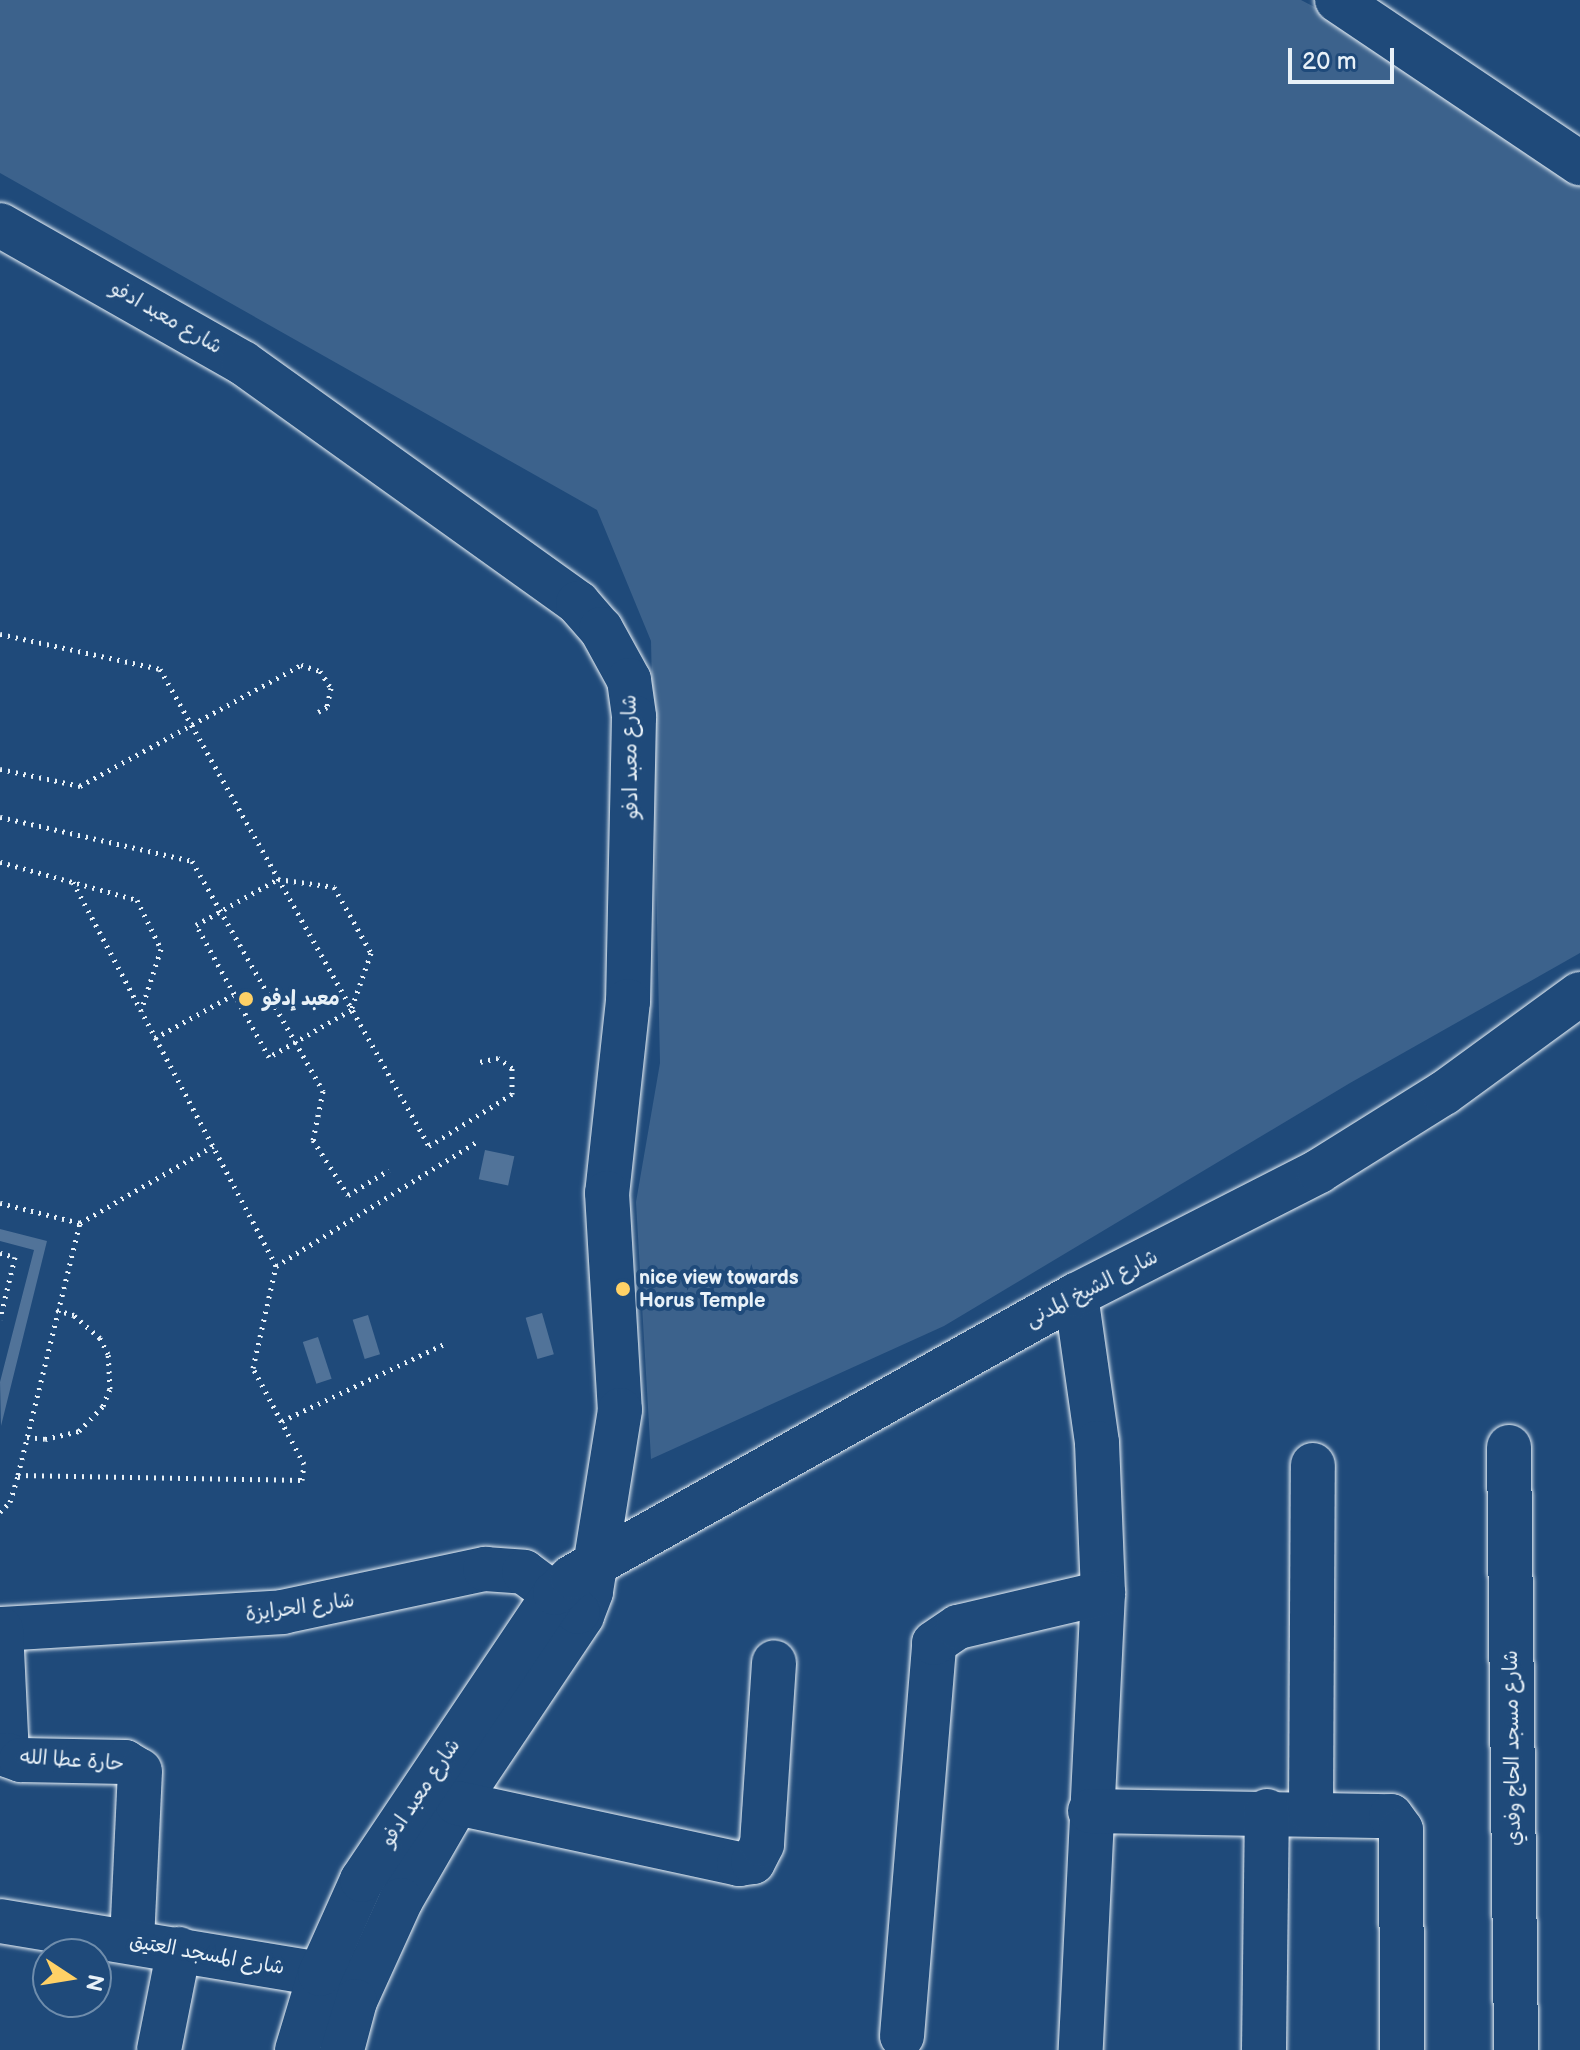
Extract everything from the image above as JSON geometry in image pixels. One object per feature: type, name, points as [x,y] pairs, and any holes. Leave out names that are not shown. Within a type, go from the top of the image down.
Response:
[{"type":"street","points":[[1337,0],[1580,163]]},
{"type":"street","name":"شارع معبد ادفو","points":[[0,225],[171,318],[289,395],[578,603],[601,629],[624,668],[634,717],[629,975],[607,1193],[620,1410],[612,1483],[592,1567],[375,1950],[342,2050]]},
{"type":"street","name":"شارع الشيخ المدنى","points":[[592,1567],[1076,1295],[1254,1207],[1357,1148],[1580,994]]},
{"type":"street","points":[[1076,1295],[1097,1443],[1103,1593],[1090,1811],[1081,2050]]},
{"type":"street","name":"شارع مسجد الحاج وفدي","points":[[1509,1447],[1516,2050]]},
{"type":"street","points":[[1311,1811],[1313,1465]]},
{"type":"street","name":"شارع الحرايزة","points":[[1,1629],[282,1612],[485,1569],[524,1572],[569,1605]]},
{"type":"street","points":[[902,2036],[934,1643],[948,1630],[1103,1593]]},
{"type":"street","name":"شارع معبد ادفو","points":[[297,2050],[320,1974],[362,1880],[569,1605]]},
{"type":"street","name":"حارة عطا الله","points":[[1,1629],[2,1742],[7,1755],[21,1760],[125,1762],[140,1771],[132,1941]]},
{"type":"street","points":[[457,1803],[739,1864],[753,1862],[762,1844],[774,1662]]},
{"type":"street","points":[[1090,1811],[1382,1812],[1401,1830],[1402,2050]]},
{"type":"street","points":[[1264,2050],[1267,1811]]},
{"type":"street","name":"شارع المسجد العتيق","points":[[0,1921],[320,1974]]},
{"type":"street","points":[[159,2050],[179,1949]]},
{"type":"path","points":[[0,634],[160,669],[429,1146],[512,1094],[512,1068],[498,1058],[479,1062]]},
{"type":"path","points":[[0,769],[80,786],[301,665],[320,671],[331,688],[327,707],[318,712]]},
{"type":"path","points":[[0,817],[192,861],[323,1091],[313,1140],[348,1195],[389,1170]]},
{"type":"path","points":[[0,862],[137,900],[161,949],[141,1011]]},
{"type":"path","points":[[278,879],[334,887],[371,953],[351,1010],[269,1057],[196,925],[278,879]]},
{"type":"path","points":[[18,1475],[295,1483],[305,1475],[304,1464],[253,1368],[276,1266],[73,882]]},
{"type":"path","points":[[155,1038],[233,995]]},
{"type":"path","points":[[276,1266],[477,1142]]},
{"type":"path","points":[[0,1203],[80,1223],[213,1146]]},
{"type":"path","points":[[0,1512],[10,1502],[18,1475],[80,1223]]},
{"type":"path","points":[[0,1253],[15,1257],[0,1319]]},
{"type":"path","points":[[27,1437],[53,1438],[79,1431],[103,1406],[110,1389],[108,1354],[100,1338],[81,1320],[57,1310]]},
{"type":"path","points":[[282,1421],[446,1343]]},
{"type":"shaded area","points":[[0,0],[1301,0],[1376,39],[1580,180],[1580,953],[1350,1083],[944,1326],[651,1459],[636,1202],[660,1063],[651,641],[597,510],[0,173]]},
{"type":"building","points":[[485,1150],[514,1156],[508,1186],[479,1179]]},
{"type":"building","points":[[0,1229],[47,1241],[1,1426],[0,1382],[34,1250],[0,1241]]},
{"type":"building","points":[[542,1313],[554,1354],[538,1359],[526,1318]]},
{"type":"building","points":[[368,1315],[380,1354],[365,1359],[353,1320]]},
{"type":"building","points":[[318,1337],[332,1379],[316,1384],[303,1342]]},
{"type":"place","name":"معبد إدفو","points":[[246,999]]},
{"type":"place","name":"nice view towards Horus Temple","points":[[623,1289]]}]
